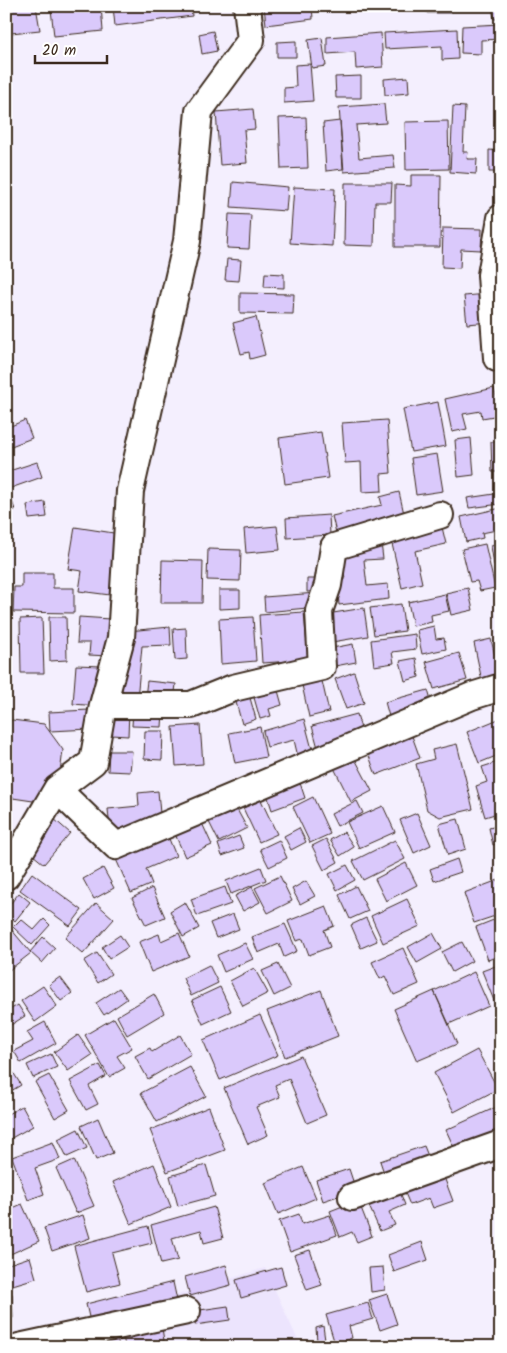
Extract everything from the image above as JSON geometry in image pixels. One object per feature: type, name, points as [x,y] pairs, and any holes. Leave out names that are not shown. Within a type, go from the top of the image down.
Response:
[{"type":"street","points":[[6,876],[57,789],[93,762],[102,705],[121,638],[130,492],[188,241],[199,111],[251,40],[247,6]]},
{"type":"street","points":[[501,218],[491,275],[497,358],[501,358]]},
{"type":"street","points":[[102,705],[191,705],[233,688],[322,667],[319,611],[328,584],[334,547],[440,515]]},
{"type":"street","points":[[57,789],[116,846],[472,696],[501,687]]},
{"type":"street","points":[[352,1197],[501,1144]]},
{"type":"street","points":[[19,1347],[187,1311]]},
{"type":"shaded area","points":[[265,1268],[301,1347],[8,1347]]},
{"type":"building","points":[[6,6],[36,6],[40,30],[11,33]]},
{"type":"building","points":[[45,6],[101,6],[103,31],[54,36],[51,9],[45,10]]},
{"type":"building","points":[[113,6],[191,6],[192,16],[115,26]]},
{"type":"building","points":[[264,6],[312,6],[313,19],[266,25]]},
{"type":"building","points":[[427,6],[449,6],[450,13],[427,13]]},
{"type":"building","points":[[492,6],[501,6],[501,19],[494,19]]},
{"type":"building","points":[[501,24],[501,39],[481,40],[481,54],[461,53],[462,26]]},
{"type":"building","points":[[457,29],[458,59],[442,60],[442,46],[385,49],[384,33]]},
{"type":"building","points":[[213,31],[217,51],[202,54],[199,34]]},
{"type":"building","points":[[381,33],[383,67],[356,69],[355,52],[327,54],[327,37]]},
{"type":"building","points":[[322,38],[326,66],[312,68],[308,40]]},
{"type":"building","points":[[296,41],[296,57],[277,57],[277,42]]},
{"type":"building","points":[[310,64],[313,101],[284,103],[284,88],[296,87],[295,65]]},
{"type":"building","points":[[361,76],[361,98],[336,98],[335,77]]},
{"type":"building","points":[[408,77],[409,93],[385,95],[384,79]]},
{"type":"building","points":[[384,104],[386,123],[356,125],[359,158],[393,155],[395,168],[344,172],[339,107]]},
{"type":"building","points":[[453,106],[465,107],[463,152],[468,152],[467,159],[477,159],[476,174],[450,172]]},
{"type":"building","points":[[253,109],[255,129],[244,130],[247,163],[220,165],[216,112]]},
{"type":"building","points":[[306,117],[308,168],[281,169],[279,118]]},
{"type":"building","points":[[340,121],[343,169],[326,171],[323,123]]},
{"type":"building","points":[[448,121],[449,169],[406,170],[405,122]]},
{"type":"building","points":[[489,150],[501,151],[501,172],[489,172]]},
{"type":"building","points":[[411,175],[441,175],[440,247],[395,247],[395,185],[411,186]]},
{"type":"building","points":[[233,182],[288,187],[286,211],[231,207]]},
{"type":"building","points":[[345,183],[392,183],[391,202],[375,202],[374,246],[344,245]]},
{"type":"building","points":[[294,187],[335,189],[332,246],[290,243]]},
{"type":"building","points":[[229,214],[251,215],[249,249],[227,248]]},
{"type":"building","points":[[443,228],[482,229],[481,250],[461,249],[460,268],[442,267]]},
{"type":"building","points":[[227,259],[241,260],[239,281],[225,280]]},
{"type":"building","points":[[265,273],[284,274],[284,288],[264,287]]},
{"type":"building","points":[[240,293],[294,294],[293,314],[240,313]]},
{"type":"building","points":[[487,294],[490,322],[467,324],[464,296]]},
{"type":"building","points":[[256,317],[265,355],[250,359],[249,352],[241,354],[233,323]]},
{"type":"building","points":[[494,388],[500,415],[482,418],[481,411],[463,414],[467,429],[452,432],[445,399]]},
{"type":"building","points":[[438,402],[446,446],[411,452],[403,409]]},
{"type":"building","points":[[25,420],[32,438],[6,448],[6,428]]},
{"type":"building","points":[[387,420],[391,473],[381,474],[382,491],[362,492],[361,462],[345,463],[342,423]]},
{"type":"building","points":[[321,432],[328,478],[285,484],[279,438]]},
{"type":"building","points":[[471,438],[474,475],[458,477],[455,440]]},
{"type":"building","points":[[491,442],[501,442],[501,472],[492,472]]},
{"type":"building","points":[[437,454],[443,491],[416,495],[411,458]]},
{"type":"building","points":[[37,462],[42,477],[8,489],[15,510],[6,513],[6,472]]},
{"type":"building","points":[[399,492],[405,518],[336,533],[332,516],[382,505],[380,497]]},
{"type":"building","points":[[501,493],[501,504],[469,508],[467,498]]},
{"type":"building","points":[[45,502],[47,517],[29,519],[27,505]]},
{"type":"building","points":[[501,508],[501,529],[482,533],[483,538],[466,542],[461,517]]},
{"type":"building","points":[[329,515],[330,535],[287,538],[286,518]]},
{"type":"building","points":[[441,523],[446,544],[415,551],[422,583],[402,588],[390,535]]},
{"type":"building","points":[[277,526],[280,550],[246,553],[244,529]]},
{"type":"building","points":[[75,527],[120,534],[110,595],[79,591],[82,571],[68,569]]},
{"type":"building","points":[[381,543],[383,559],[364,560],[367,586],[388,584],[389,599],[339,605],[337,581],[345,580],[341,547]]},
{"type":"building","points":[[485,544],[495,588],[480,591],[477,581],[470,582],[462,549]]},
{"type":"building","points":[[501,544],[501,564],[494,565],[491,546]]},
{"type":"building","points":[[208,549],[241,550],[240,581],[207,580]]},
{"type":"building","points":[[162,560],[203,561],[202,603],[161,603]]},
{"type":"building","points":[[501,568],[501,585],[499,586],[495,569]]},
{"type":"building","points":[[22,573],[53,573],[53,588],[74,588],[74,613],[13,612],[14,587],[22,587]]},
{"type":"building","points":[[307,579],[319,579],[319,591],[307,592]]},
{"type":"building","points":[[468,588],[473,610],[451,615],[446,593]]},
{"type":"building","points":[[219,590],[240,590],[240,608],[219,609]]},
{"type":"building","points":[[317,593],[318,607],[265,612],[264,597]]},
{"type":"building","points":[[445,594],[449,611],[431,615],[432,622],[413,626],[408,602]]},
{"type":"building","points":[[401,604],[405,631],[374,635],[370,608]]},
{"type":"building","points":[[364,608],[368,636],[326,643],[321,615]]},
{"type":"building","points":[[304,612],[308,660],[262,663],[259,615]]},
{"type":"building","points":[[49,617],[66,617],[67,660],[50,661]]},
{"type":"building","points":[[79,617],[110,619],[108,656],[89,655],[90,643],[77,643]]},
{"type":"building","points":[[253,617],[256,661],[221,664],[219,619]]},
{"type":"building","points":[[42,618],[44,673],[21,673],[20,619]]},
{"type":"building","points":[[434,626],[436,639],[444,638],[446,649],[422,654],[417,630]]},
{"type":"building","points":[[170,627],[171,645],[142,646],[137,699],[121,697],[128,631]]},
{"type":"building","points":[[186,628],[187,659],[175,660],[173,629]]},
{"type":"building","points":[[415,634],[416,649],[392,652],[394,663],[374,666],[371,640]]},
{"type":"building","points":[[491,639],[500,677],[482,681],[474,643]]},
{"type":"building","points":[[353,644],[356,662],[330,667],[327,649]]},
{"type":"building","points":[[459,653],[467,680],[434,689],[426,662]]},
{"type":"building","points":[[416,658],[419,677],[405,681],[400,661]]},
{"type":"building","points":[[76,665],[101,666],[98,706],[73,704]]},
{"type":"building","points":[[354,672],[364,703],[346,709],[335,679]]},
{"type":"building","points":[[147,681],[176,684],[174,700],[145,697]]},
{"type":"building","points":[[322,681],[329,712],[309,717],[302,685]]},
{"type":"building","points":[[277,687],[282,705],[269,709],[271,716],[260,719],[253,694]]},
{"type":"building","points":[[428,690],[433,708],[390,720],[385,702]]},
{"type":"building","points":[[248,691],[256,719],[242,724],[234,695]]},
{"type":"building","points":[[89,710],[90,729],[50,731],[49,712]]},
{"type":"building","points":[[113,711],[129,711],[128,736],[111,735]]},
{"type":"building","points":[[133,711],[163,712],[162,727],[132,726]]},
{"type":"building","points":[[357,714],[363,736],[318,748],[312,726]]},
{"type":"building","points":[[501,718],[501,754],[479,763],[467,732]]},
{"type":"building","points":[[304,719],[313,753],[298,757],[294,740],[267,747],[263,731]]},
{"type":"building","points":[[12,720],[44,724],[63,750],[59,781],[33,801],[6,797],[6,725]]},
{"type":"building","points":[[200,725],[203,764],[176,766],[173,727]]},
{"type":"building","points":[[260,727],[266,757],[235,763],[229,733]]},
{"type":"building","points":[[145,731],[163,731],[162,760],[144,759]]},
{"type":"building","points":[[412,736],[420,758],[376,775],[368,753]]},
{"type":"building","points":[[457,744],[473,809],[440,817],[427,810],[416,764],[434,759],[432,750]]},
{"type":"building","points":[[109,751],[132,751],[130,772],[108,771]]},
{"type":"building","points":[[354,757],[372,791],[351,802],[334,768]]},
{"type":"building","points":[[501,761],[501,812],[485,817],[476,786],[487,782],[482,767]]},
{"type":"building","points":[[298,777],[305,798],[272,810],[265,788]]},
{"type":"building","points":[[158,791],[161,825],[110,830],[108,809],[139,806],[138,793]]},
{"type":"building","points":[[313,797],[330,834],[310,843],[293,807]]},
{"type":"building","points":[[261,800],[277,834],[259,842],[243,808]]},
{"type":"building","points":[[357,801],[363,813],[337,826],[331,814]]},
{"type":"building","points":[[234,804],[247,828],[219,842],[207,818]]},
{"type":"building","points":[[383,806],[395,832],[359,848],[347,822]]},
{"type":"building","points":[[417,813],[431,845],[414,853],[400,820]]},
{"type":"building","points":[[53,818],[70,833],[44,864],[27,850]]},
{"type":"building","points":[[458,819],[466,849],[448,855],[439,824]]},
{"type":"building","points":[[201,821],[212,845],[185,857],[175,834]]},
{"type":"building","points":[[501,825],[501,843],[493,845],[489,828]]},
{"type":"building","points":[[299,828],[306,842],[291,850],[284,836]]},
{"type":"building","points":[[344,832],[354,847],[340,856],[330,840]]},
{"type":"building","points":[[167,834],[176,856],[146,869],[152,884],[131,893],[115,857]]},
{"type":"building","points":[[239,836],[244,848],[222,856],[218,844]]},
{"type":"building","points":[[326,839],[338,862],[324,870],[312,846]]},
{"type":"building","points":[[279,840],[287,858],[269,867],[260,849]]},
{"type":"building","points":[[395,840],[405,859],[363,880],[353,861]]},
{"type":"building","points":[[457,859],[461,872],[434,881],[430,869]]},
{"type":"building","points":[[406,863],[417,885],[386,901],[375,879]]},
{"type":"building","points":[[347,865],[355,880],[337,890],[329,874]]},
{"type":"building","points":[[261,867],[266,880],[231,894],[226,881]]},
{"type":"building","points":[[103,868],[114,888],[94,899],[83,879]]},
{"type":"building","points":[[32,873],[82,910],[70,926],[20,890]]},
{"type":"building","points":[[280,876],[292,901],[268,913],[255,888]]},
{"type":"building","points":[[501,879],[501,914],[474,923],[464,893]]},
{"type":"building","points":[[306,881],[315,896],[300,904],[292,889]]},
{"type":"building","points":[[356,886],[368,911],[350,919],[339,895]]},
{"type":"building","points":[[225,887],[231,904],[197,916],[191,899]]},
{"type":"building","points":[[252,887],[260,902],[243,911],[235,896]]},
{"type":"building","points":[[152,888],[165,917],[146,925],[132,898]]},
{"type":"building","points":[[19,893],[30,902],[15,921],[6,913],[6,909]]},
{"type":"building","points":[[407,899],[420,926],[383,943],[371,916]]},
{"type":"building","points":[[185,902],[199,928],[183,937],[170,911]]},
{"type":"building","points":[[96,903],[114,919],[83,954],[65,938]]},
{"type":"building","points":[[326,906],[334,926],[324,930],[330,947],[309,955],[303,939],[296,941],[288,921]]},
{"type":"building","points":[[233,914],[239,929],[216,938],[210,923]]},
{"type":"building","points":[[501,917],[501,955],[488,960],[476,927]]},
{"type":"building","points":[[366,918],[377,941],[361,948],[351,925]]},
{"type":"building","points":[[21,919],[34,930],[44,919],[50,925],[32,945],[13,927]]},
{"type":"building","points":[[6,923],[31,953],[8,971],[6,968]]},
{"type":"building","points":[[285,924],[297,951],[284,957],[279,944],[258,953],[252,937]]},
{"type":"building","points":[[179,933],[189,956],[151,972],[139,942],[159,934],[161,941]]},
{"type":"building","points":[[433,933],[442,949],[417,963],[408,947]]},
{"type":"building","points":[[120,935],[128,947],[109,959],[102,947]]},
{"type":"building","points":[[43,937],[55,948],[42,963],[30,952]]},
{"type":"building","points":[[462,942],[472,961],[452,972],[442,952]]},
{"type":"building","points":[[245,943],[253,959],[224,972],[217,955]]},
{"type":"building","points":[[403,948],[419,984],[394,995],[385,976],[380,979],[372,962]]},
{"type":"building","points":[[97,953],[111,974],[98,983],[84,961]]},
{"type":"building","points":[[278,964],[290,988],[274,996],[262,971]]},
{"type":"building","points":[[501,964],[501,1007],[497,1008],[482,971]]},
{"type":"building","points":[[209,965],[218,983],[191,996],[183,978]]},
{"type":"building","points":[[254,968],[268,993],[243,1006],[230,981]]},
{"type":"building","points":[[474,972],[489,1006],[449,1024],[434,991]]},
{"type":"building","points":[[60,977],[72,993],[61,1001],[49,985]]},
{"type":"building","points":[[43,986],[57,1006],[35,1022],[21,1001]]},
{"type":"building","points":[[220,987],[231,1011],[203,1024],[192,1000]]},
{"type":"building","points":[[119,988],[127,999],[104,1015],[96,1003]]},
{"type":"building","points":[[321,990],[338,1036],[285,1057],[267,1011]]},
{"type":"building","points":[[434,991],[457,1044],[417,1061],[394,1009]]},
{"type":"building","points":[[154,994],[164,1013],[127,1035],[117,1016]]},
{"type":"building","points":[[18,1005],[25,1016],[6,1028],[6,1012]]},
{"type":"building","points":[[260,1015],[278,1055],[220,1080],[203,1040]]},
{"type":"building","points":[[114,1018],[132,1048],[117,1056],[125,1068],[109,1077],[85,1035]]},
{"type":"building","points":[[45,1022],[56,1043],[21,1063],[14,1051],[33,1041],[27,1032]]},
{"type":"building","points":[[78,1035],[92,1055],[68,1071],[54,1052]]},
{"type":"building","points":[[180,1035],[191,1054],[148,1079],[135,1056],[150,1048],[152,1052]]},
{"type":"building","points":[[477,1050],[498,1089],[454,1112],[434,1073]]},
{"type":"building","points":[[51,1054],[57,1067],[33,1078],[27,1065]]},
{"type":"building","points":[[301,1056],[326,1115],[307,1123],[289,1079],[275,1085],[280,1097],[256,1107],[268,1135],[248,1144],[224,1088]]},
{"type":"building","points":[[100,1065],[106,1076],[89,1086],[98,1104],[86,1110],[70,1081]]},
{"type":"building","points":[[190,1067],[206,1096],[157,1122],[141,1093]]},
{"type":"building","points":[[13,1072],[21,1085],[6,1094],[6,1076]]},
{"type":"building","points":[[49,1075],[69,1110],[55,1118],[35,1082]]},
{"type":"building","points":[[501,1105],[501,1132],[456,1152],[446,1130]]},
{"type":"building","points":[[22,1106],[33,1126],[6,1141],[6,1115]]},
{"type":"building","points":[[209,1107],[225,1150],[167,1172],[150,1130]]},
{"type":"building","points":[[98,1118],[113,1153],[96,1160],[81,1126]]},
{"type":"building","points":[[78,1129],[87,1148],[67,1157],[58,1139]]},
{"type":"building","points":[[53,1142],[60,1159],[35,1168],[44,1194],[28,1200],[12,1157]]},
{"type":"building","points":[[424,1146],[430,1161],[385,1176],[380,1161]]},
{"type":"building","points":[[74,1160],[94,1206],[76,1213],[56,1168]]},
{"type":"building","points":[[154,1164],[171,1207],[131,1224],[113,1182]]},
{"type":"building","points":[[206,1165],[215,1196],[178,1206],[170,1176]]},
{"type":"building","points":[[303,1167],[316,1198],[278,1214],[265,1183]]},
{"type":"building","points":[[349,1169],[356,1190],[323,1201],[316,1180]]},
{"type":"building","points":[[444,1177],[453,1201],[433,1208],[429,1198],[410,1205],[405,1193]]},
{"type":"building","points":[[400,1192],[405,1205],[389,1212],[395,1225],[380,1231],[369,1206]]},
{"type":"building","points":[[358,1200],[372,1236],[357,1242],[352,1232],[340,1237],[330,1211]]},
{"type":"building","points":[[22,1204],[39,1241],[6,1256],[6,1211]]},
{"type":"building","points":[[214,1207],[223,1238],[204,1243],[201,1230],[172,1238],[178,1260],[161,1264],[151,1225]]},
{"type":"building","points":[[299,1214],[302,1224],[330,1215],[337,1235],[290,1252],[279,1221]]},
{"type":"building","points":[[83,1215],[90,1238],[52,1251],[44,1228]]},
{"type":"building","points":[[148,1226],[152,1243],[112,1253],[120,1283],[86,1292],[74,1246]]},
{"type":"building","points":[[422,1242],[428,1260],[394,1272],[388,1255]]},
{"type":"building","points":[[310,1250],[322,1285],[307,1290],[294,1255]]},
{"type":"building","points":[[30,1257],[36,1278],[6,1287],[6,1265]]},
{"type":"building","points":[[226,1265],[231,1285],[190,1296],[185,1277]]},
{"type":"building","points":[[281,1267],[286,1285],[241,1298],[236,1280]]},
{"type":"building","points":[[383,1267],[385,1290],[371,1292],[369,1268]]},
{"type":"building","points":[[173,1282],[178,1305],[91,1326],[86,1304]]},
{"type":"building","points":[[12,1294],[13,1318],[6,1318],[6,1295]]},
{"type":"building","points":[[387,1294],[397,1324],[380,1330],[369,1300]]},
{"type":"building","points":[[368,1303],[373,1319],[349,1326],[352,1338],[335,1344],[326,1315]]},
{"type":"building","points":[[228,1306],[230,1320],[195,1325],[193,1311]]},
{"type":"building","points":[[323,1326],[325,1340],[317,1341],[316,1328]]},
{"type":"building","points":[[162,1328],[164,1341],[125,1347],[123,1335]]},
{"type":"building","points":[[117,1336],[119,1347],[65,1347]]}]
